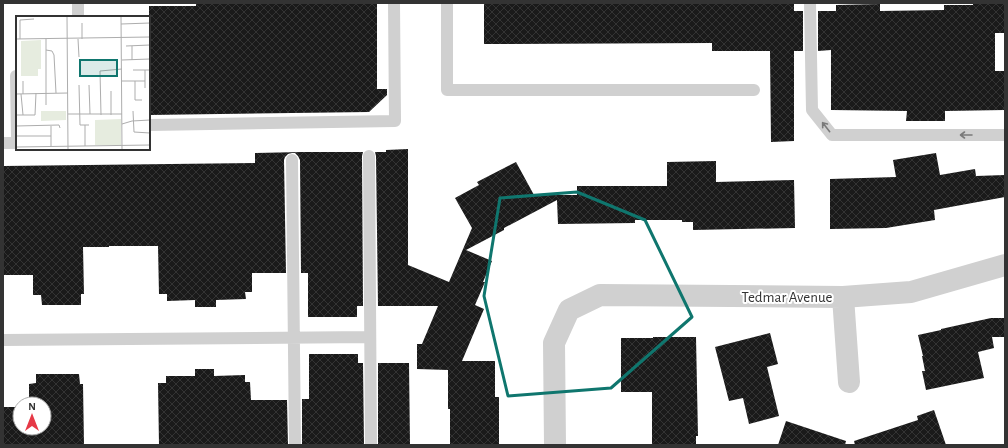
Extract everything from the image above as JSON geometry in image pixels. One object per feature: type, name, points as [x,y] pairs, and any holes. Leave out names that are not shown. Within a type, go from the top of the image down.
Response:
[{"type":"street","name":"Tedmar Avenue","points":[[555,445],[554,343],[569,310],[600,295],[843,297],[911,292],[1005,265]]},
{"type":"street","points":[[843,297],[849,382]]},
{"type":"lane","points":[[78,3],[78,16]]},
{"type":"lane","points":[[150,124],[395,121],[394,3]]},
{"type":"lane","points":[[447,3],[447,90],[754,90]]},
{"type":"lane","points":[[810,3],[812,110],[832,135],[1005,135]]},
{"type":"lane","points":[[3,143],[16,142]]},
{"type":"lane","points":[[370,156],[371,445]]},
{"type":"lane","points":[[292,160],[294,445]]},
{"type":"lane","points":[[3,340],[370,337]]},
{"type":"highlighted area","points":[[577,192],[645,220],[692,317],[611,388],[508,396],[484,296],[500,198]]},
{"type":"building","points":[[377,3],[377,89],[387,89],[387,95],[369,112],[150,115],[149,6],[196,6],[196,4]]},
{"type":"building","points":[[484,3],[794,3],[794,11],[803,11],[803,51],[794,51],[794,141],[771,142],[770,51],[712,51],[712,43],[484,44]]},
{"type":"building","points":[[973,3],[1005,3],[1005,33],[995,33],[995,71],[1005,71],[1005,110],[945,111],[945,121],[906,121],[907,111],[831,110],[831,50],[818,51],[818,11],[836,11],[836,5],[880,4],[880,11],[944,10],[944,5],[973,5]]},
{"type":"building","points":[[408,149],[408,265],[449,282],[472,228],[455,198],[479,185],[477,182],[516,162],[534,195],[577,195],[577,186],[667,186],[667,162],[716,161],[716,182],[794,180],[795,228],[693,230],[693,222],[682,222],[682,220],[635,220],[635,223],[558,224],[557,200],[466,250],[492,261],[475,305],[484,309],[462,361],[495,361],[495,397],[499,397],[499,445],[450,445],[448,370],[417,369],[417,344],[422,344],[438,306],[378,306],[375,152]]},
{"type":"building","points":[[363,152],[363,306],[357,306],[357,317],[308,317],[308,273],[301,273],[300,160],[295,153],[288,154],[284,160],[286,273],[252,273],[252,292],[245,292],[246,299],[216,300],[216,307],[195,307],[195,300],[167,301],[167,294],[159,294],[158,246],[83,247],[84,294],[81,294],[81,305],[42,305],[41,295],[33,295],[33,275],[3,275],[3,166],[255,163],[255,153]]},
{"type":"building","points":[[936,153],[940,175],[975,169],[976,176],[1005,175],[1005,197],[934,210],[935,220],[886,228],[830,229],[830,179],[896,177],[893,160]]},
{"type":"building","points":[[991,318],[1005,318],[1005,337],[992,337],[994,348],[978,352],[984,378],[926,390],[922,371],[925,371],[923,356],[918,335]]},
{"type":"building","points":[[770,333],[778,364],[767,367],[779,416],[749,424],[743,398],[729,401],[715,347]]},
{"type":"building","points":[[696,337],[698,436],[696,436],[696,445],[652,445],[652,392],[621,392],[621,338]]},
{"type":"building","points":[[309,354],[358,354],[358,363],[363,363],[364,445],[302,445],[302,399],[309,399]]},
{"type":"building","points":[[378,363],[409,363],[410,445],[378,445]]},
{"type":"building","points":[[195,369],[214,369],[214,376],[245,375],[245,382],[250,382],[251,400],[287,400],[288,445],[159,445],[158,383],[166,383],[166,376],[195,376]]},
{"type":"building","points":[[36,374],[79,374],[80,384],[83,384],[84,445],[3,445],[3,407],[12,407],[12,436],[52,436],[52,396],[29,396],[29,384],[36,383]]},
{"type":"building","points":[[934,410],[946,445],[855,445],[854,441],[918,420],[917,416]]},
{"type":"building","points":[[786,421],[846,441],[845,445],[778,445]]}]
